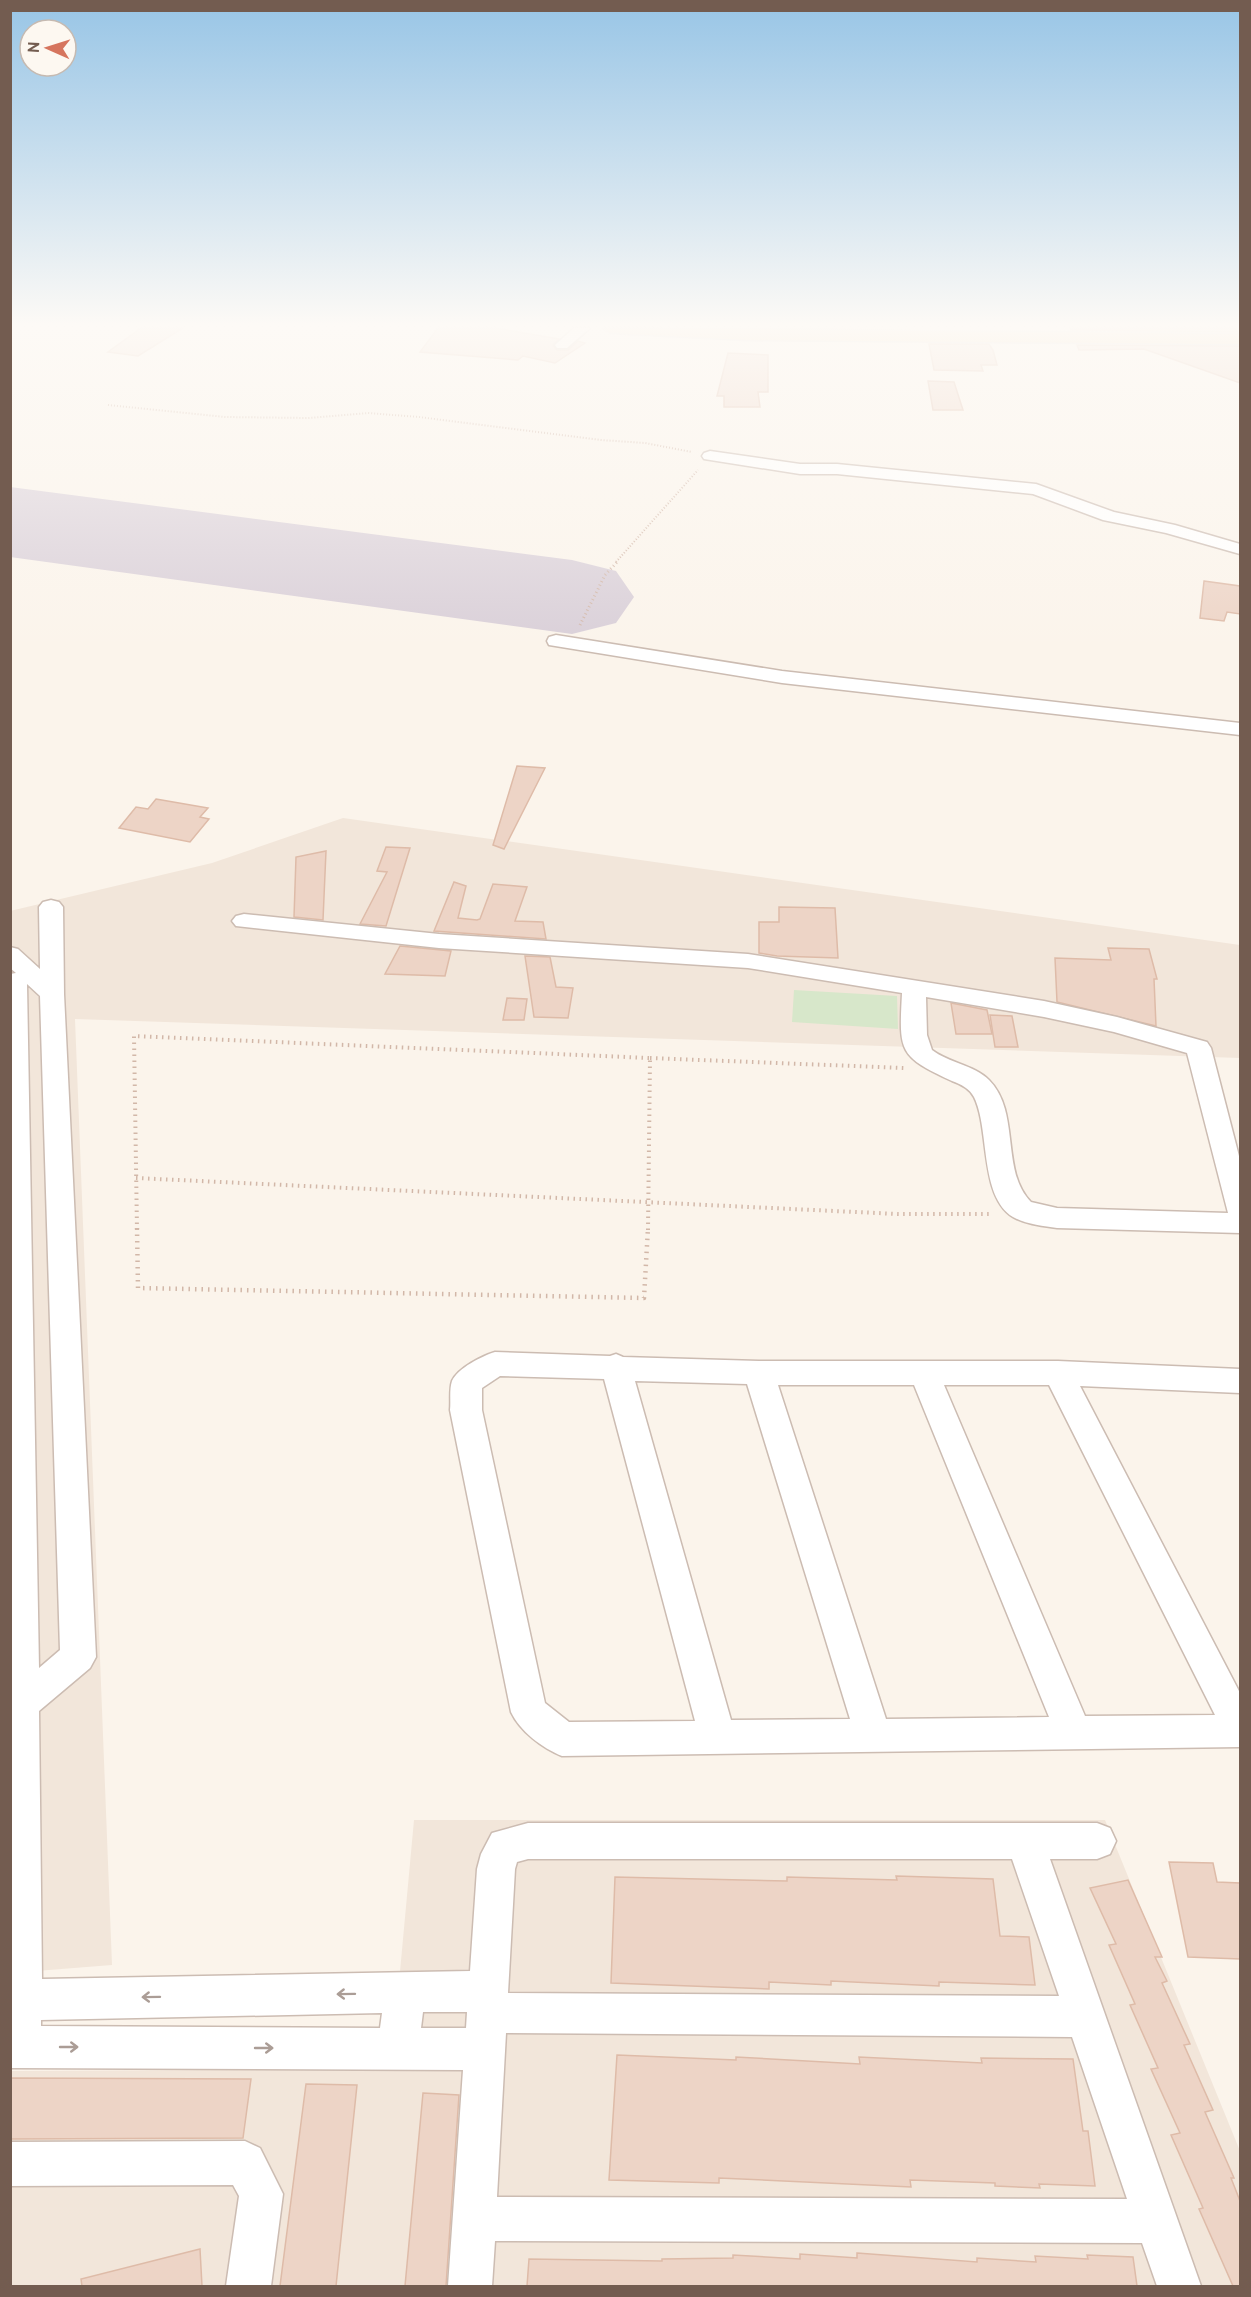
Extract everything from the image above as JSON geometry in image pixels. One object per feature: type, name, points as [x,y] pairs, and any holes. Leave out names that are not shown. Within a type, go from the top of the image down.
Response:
[{"type":"street","points":[[711,456],[800,469],[837,469],[1036,489],[1109,516],[1168,528],[1240,549]]},
{"type":"street","points":[[563,642],[782,677],[1240,729]]},
{"type":"street","points":[[21,1704],[78,1657],[52,994],[51,907]]},
{"type":"street","points":[[244,921],[439,941],[748,961],[1065,1014],[1117,1025],[1198,1048],[1240,1210]]},
{"type":"street","points":[[10,954],[52,994]]},
{"type":"street","points":[[10,982],[15,981],[13,1068],[15,1403],[21,1704],[15,2047],[399,2049],[486,2018]]},
{"type":"street","points":[[914,988],[917,1049],[929,1059],[977,1083],[985,1092],[992,1110],[1006,1186],[1012,1200],[1021,1209],[1037,1215],[1057,1218],[1240,1223]]},
{"type":"street","points":[[1058,1373],[1240,1730],[1072,1731],[874,1737],[562,1739],[529,1712],[466,1410],[467,1383],[495,1364],[925,1375],[1058,1373],[1240,1381]]},
{"type":"street","points":[[616,1366],[718,1738]]},
{"type":"street","points":[[759,1372],[874,1737]]},
{"type":"street","points":[[925,1375],[1072,1731]]},
{"type":"street","points":[[470,2286],[496,1869],[505,1846],[528,1841],[1097,1841]]},
{"type":"street","points":[[1025,1841],[1179,2286]]},
{"type":"street","points":[[16,2000],[404,1992],[486,2018],[1086,2017]]},
{"type":"street","points":[[399,2049],[404,1992]]},
{"type":"street","points":[[10,2164],[245,2163],[261,2194],[249,2286]]},
{"type":"street","points":[[474,2219],[1156,2221]]},
{"type":"path","points":[[564,435],[645,443],[711,456]]},
{"type":"path","points":[[563,642],[604,575],[711,456]]},
{"type":"path","points":[[650,1057],[650,1203],[644,1298],[138,1288],[134,1036],[650,1057],[871,1068],[946,1068]]},
{"type":"path","points":[[136,1178],[898,1214],[998,1214],[1021,1209]]},
{"type":"shaded area","points":[[343,818],[1240,945],[1240,1058],[75,1019],[112,1965],[11,1973],[10,911],[212,863]]},
{"type":"shaded area","points":[[414,1820],[1105,1820],[1240,2151],[1240,2286],[11,2286],[10,2071],[391,2069]]},
{"type":"green space","points":[[794,990],[897,996],[898,1029],[792,1022]]},
{"type":"building","points":[[1204,581],[1240,586],[1240,614],[1227,612],[1224,621],[1200,618]]},
{"type":"building","points":[[517,766],[545,768],[504,849],[493,845]]},
{"type":"building","points":[[156,799],[208,808],[200,817],[209,819],[190,842],[119,828],[136,807],[148,809]]},
{"type":"building","points":[[386,847],[410,848],[386,926],[360,924],[387,872],[377,871]]},
{"type":"building","points":[[326,851],[323,920],[294,917],[296,857]]},
{"type":"building","points":[[454,882],[466,886],[458,918],[477,920],[480,919],[493,884],[527,887],[515,921],[543,922],[546,939],[434,931]]},
{"type":"building","points":[[779,907],[835,908],[838,958],[777,956],[759,953],[759,922],[779,922]]},
{"type":"building","points":[[400,946],[451,951],[445,976],[385,974]]},
{"type":"building","points":[[1108,948],[1149,949],[1157,979],[1154,979],[1156,1026],[1057,1002],[1055,958],[1111,960]]},
{"type":"building","points":[[525,956],[550,957],[556,987],[573,988],[568,1018],[534,1017]]},
{"type":"building","points":[[507,998],[527,999],[524,1020],[503,1020]]},
{"type":"building","points":[[951,1003],[987,1010],[992,1034],[956,1034]]},
{"type":"building","points":[[990,1015],[1012,1016],[1018,1047],[995,1047]]},
{"type":"building","points":[[1169,1862],[1213,1863],[1217,1882],[1240,1883],[1240,1959],[1188,1957]]},
{"type":"building","points":[[896,1876],[993,1879],[1000,1936],[1029,1937],[1035,1985],[939,1982],[939,1986],[831,1981],[831,1985],[769,1982],[769,1989],[611,1983],[615,1877],[787,1881],[787,1877],[897,1880]]},
{"type":"building","points":[[1128,1880],[1162,1957],[1155,1957],[1167,1981],[1162,1983],[1190,2044],[1184,2045],[1213,2110],[1205,2112],[1234,2178],[1231,2178],[1240,2201],[1240,2286],[1233,2286],[1199,2209],[1203,2208],[1171,2135],[1180,2133],[1151,2069],[1158,2068],[1130,2005],[1135,2004],[1109,1945],[1116,1944],[1090,1888]]},
{"type":"building","points":[[617,2055],[736,2060],[736,2057],[860,2064],[859,2057],[982,2063],[981,2058],[1073,2059],[1083,2131],[1088,2131],[1095,2186],[1039,2184],[1040,2188],[995,2186],[995,2183],[910,2180],[911,2187],[719,2178],[719,2183],[609,2180]]},
{"type":"building","points":[[10,2078],[251,2079],[243,2138],[10,2139]]},
{"type":"building","points":[[306,2084],[357,2085],[336,2286],[280,2286]]},
{"type":"building","points":[[423,2093],[459,2095],[446,2286],[405,2286]]},
{"type":"building","points":[[200,2249],[202,2286],[82,2286],[81,2279]]},
{"type":"building","points":[[857,2253],[977,2262],[977,2258],[1036,2262],[1035,2256],[1088,2259],[1087,2255],[1133,2257],[1137,2286],[527,2286],[529,2259],[662,2261],[662,2259],[733,2258],[733,2255],[800,2259],[800,2254],[857,2258]]},
{"type":"runway","points":[[10,522],[572,597]]}]
